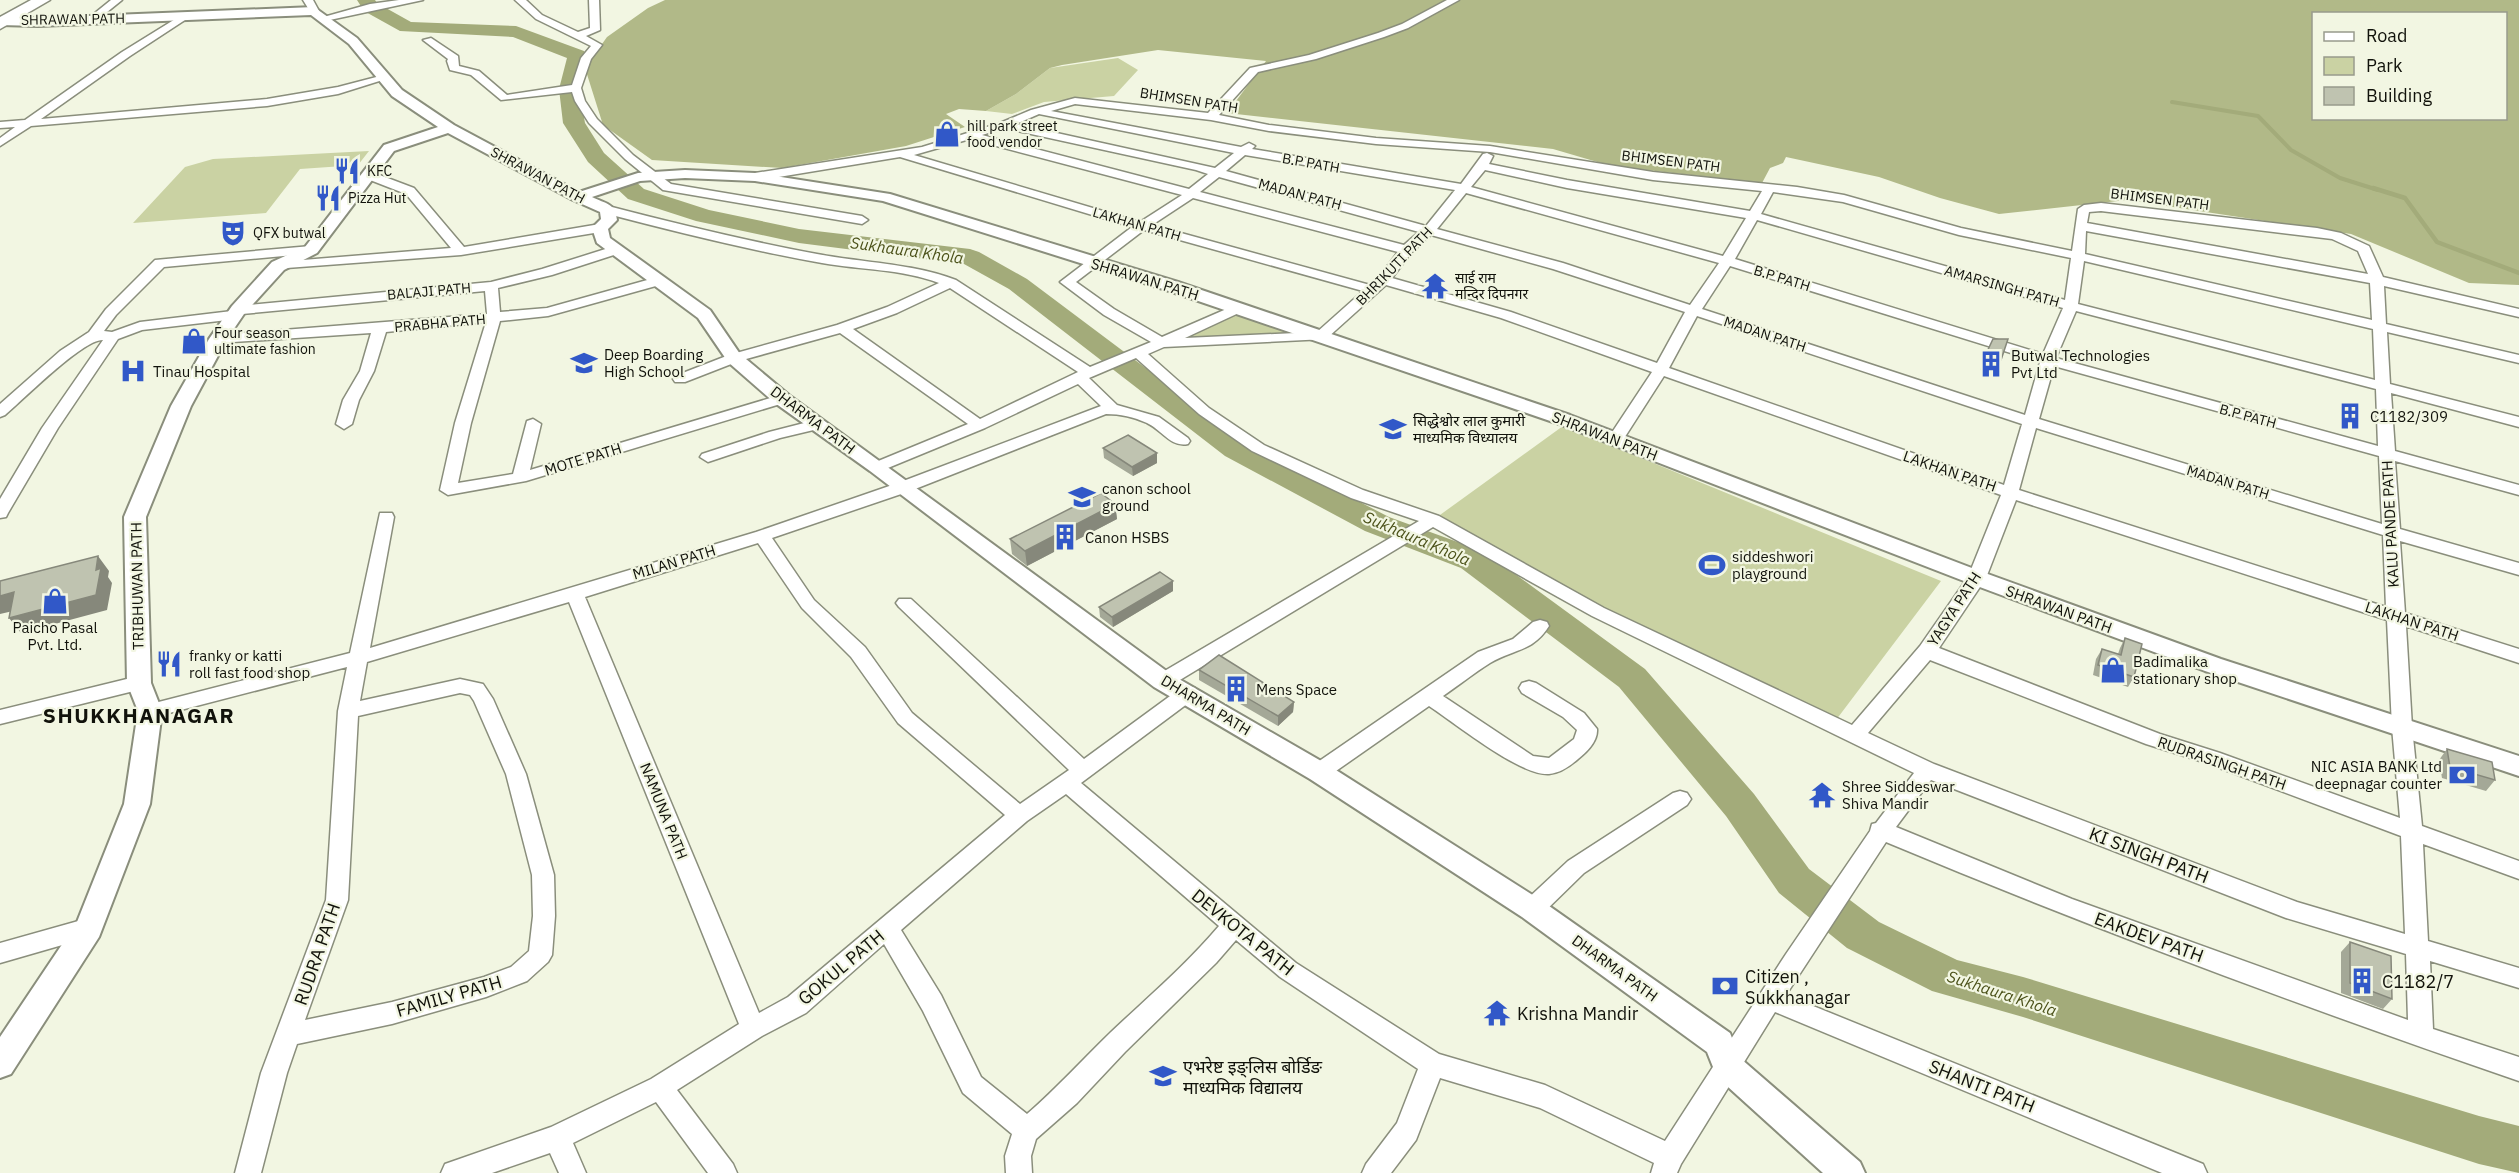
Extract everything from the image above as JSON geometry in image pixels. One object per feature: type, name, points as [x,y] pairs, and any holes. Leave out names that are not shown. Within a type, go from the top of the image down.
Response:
[{"type":"highway","points":[[1,20],[24,0]]},
{"type":"highway","points":[[1,20],[42,0]]},
{"type":"street","points":[[93,19],[117,0]]},
{"type":"street","points":[[316,10],[370,7],[418,0]]},
{"type":"street","points":[[520,0],[539,17],[597,45],[586,58],[576,88],[580,101],[593,121],[644,176],[667,187],[862,220]]},
{"type":"street","points":[[576,36],[595,30],[594,0]]},
{"type":"street","points":[[1211,117],[1254,70],[1312,57],[1381,35],[1405,26],[1454,0]]},
{"type":"street","points":[[0,143],[198,5]]},
{"type":"street","name":"SHRAWAN PATH","points":[[1,20],[38,22],[316,10],[353,41],[397,93],[449,128],[578,197],[603,208],[729,240],[826,260],[932,274],[951,283],[1089,373],[1112,408]]},
{"type":"street","points":[[428,40],[454,58],[452,61],[454,68],[475,73],[480,80],[488,82],[499,95],[505,98],[576,88]]},
{"type":"street","points":[[0,125],[258,104],[361,86],[384,78]]},
{"type":"street","name":"BHIMSEN PATH","points":[[755,177],[902,155],[971,136],[1035,112],[1075,102],[1089,101],[1211,117],[1269,128],[1376,141],[1490,148],[1653,176],[1770,187],[1844,199],[1959,231],[2078,256],[2519,359]]},
{"type":"street","name":"B.P PATH","points":[[1035,112],[1147,131],[1243,151],[1463,188],[1727,261],[2048,360],[2519,490]]},
{"type":"street","name":"MADAN PATH","points":[[1004,125],[1215,172],[1558,266],[2032,422],[2390,532],[2519,568]]},
{"type":"street","name":"TRIBHUWAN PATH","points":[[0,1064],[89,928],[137,804],[150,711],[139,683],[135,517],[181,406],[218,339],[237,312],[278,266],[311,250],[389,148],[449,128]]},
{"type":"street","points":[[1269,128],[1192,192],[1142,226],[1095,264],[1075,274],[1067,282],[1109,312],[1162,343],[1321,336]]},
{"type":"street","points":[[971,136],[1192,192],[1406,250]]},
{"type":"street","name":"BHRIKUTI PATH","points":[[1321,336],[1378,285],[1406,250],[1429,230],[1482,166],[1490,148]]},
{"type":"street","name":"LAKHAN PATH","points":[[902,155],[1142,226],[1506,315],[2010,493],[2519,656]]},
{"type":"street","name":"AMARSINGH PATH","points":[[1482,166],[1568,184],[1752,215],[2071,306],[2519,422]]},
{"type":"street","points":[[369,175],[410,191],[461,251]]},
{"type":"street","name":"SHRAWAN PATH","points":[[603,208],[644,176],[755,177],[885,197],[1238,308],[1563,419],[1977,578],[2213,665],[2519,766]]},
{"type":"street","points":[[1615,440],[1661,369],[1693,311],[1727,261],[1770,187]]},
{"type":"street","name":"SHRAWAN PATH","points":[[578,197],[603,208]]},
{"type":"street","name":"BHIMSEN PATH","points":[[2080,226],[2084,209],[2101,207],[2318,232],[2336,236],[2364,249],[2377,280]]},
{"type":"street","points":[[278,266],[461,251],[603,208]]},
{"type":"street","name":"DHARMA PATH","points":[[603,208],[603,240],[704,314],[734,358],[782,399],[877,467],[1163,681],[1188,693],[1319,772],[1532,909],[1719,1043],[1728,1067],[1848,1173]]},
{"type":"street","points":[[2078,256],[2080,226],[2377,280],[2519,313]]},
{"type":"street","points":[[0,412],[65,354],[94,335],[111,312],[160,263],[311,250]]},
{"type":"street","name":"BALAJI PATH","points":[[113,336],[140,326],[237,312],[491,286],[547,272],[615,250]]},
{"type":"street","name":"YAGYA PATH","points":[[1855,735],[1927,651],[1977,578],[2010,493],[2048,360],[2071,306],[2078,256]]},
{"type":"street","name":"KALU PANDE PATH","points":[[2377,280],[2402,727],[2412,831],[2415,948]]},
{"type":"street","name":"PRABHA PATH","points":[[218,339],[380,328],[548,312],[658,281]]},
{"type":"street","points":[[680,379],[734,358],[842,328],[892,310],[951,283]]},
{"type":"street","points":[[491,286],[494,318]]},
{"type":"street","points":[[877,467],[979,425],[1089,373],[1238,308]]},
{"type":"street","name":"MOTE PATH","points":[[494,318],[463,423],[448,490],[520,478],[782,399]]},
{"type":"street","points":[[344,424],[351,400],[367,371],[380,328]]},
{"type":"street","points":[[842,328],[979,425]]},
{"type":"street","points":[[94,335],[113,336]]},
{"type":"street","points":[[0,513],[50,428],[113,336]]},
{"type":"street","name":"KI SINGH PATH","points":[[1138,352],[1204,411],[1258,448],[1427,525],[1598,612],[1927,770],[2294,911],[2519,978]]},
{"type":"street","points":[[1112,408],[1154,420],[1182,441]]},
{"type":"street","name":"MILAN PATH","points":[[150,711],[360,657],[762,536],[904,487],[1112,408]]},
{"type":"street","points":[[520,478],[533,424]]},
{"type":"street","points":[[708,457],[816,424]]},
{"type":"street","name":"RUDRA PATH","points":[[248,1173],[274,1073],[337,900],[348,711],[386,517]]},
{"type":"street","points":[[1163,681],[1427,525]]},
{"type":"street","points":[[762,536],[808,604],[858,652],[905,718],[1019,815]]},
{"type":"street","name":"NAMUNA PATH","points":[[574,594],[753,1028]]},
{"type":"street","name":"DEVKOTA PATH","points":[[905,603],[1075,777],[1234,925],[1288,970],[1432,1064],[1545,1097],[1667,1165]]},
{"type":"street","points":[[1319,772],[1485,657],[1520,644],[1540,626]]},
{"type":"street","name":"RUDRASINGH PATH","points":[[1927,651],[2153,739],[2212,758],[2519,870]]},
{"type":"street","points":[[0,717],[139,683]]},
{"type":"street","name":"FAMILY PATH","points":[[289,1035],[392,1013],[486,987],[519,974],[540,955],[544,916],[543,875],[516,774],[483,699],[476,689],[460,686],[348,711]]},
{"type":"street","points":[[1429,696],[1526,761],[1545,766],[1554,765],[1584,743],[1588,734],[1586,727],[1580,719],[1529,688]]},
{"type":"street","name":"GOKUL PATH","points":[[458,1172],[557,1138],[660,1087],[753,1028],[797,1005],[1019,815],[1075,777],[1188,693]]},
{"type":"street","points":[[1667,1165],[1816,924],[1880,830],[1927,770]]},
{"type":"street","points":[[1532,909],[1576,867],[1680,799]]},
{"type":"street","name":"EAKDEV PATH","points":[[1880,830],[2064,906],[2421,1036],[2519,1069]]},
{"type":"street","points":[[1019,1173],[1017,1162],[1019,1146],[1027,1130],[1068,1095],[1116,1044],[1208,956],[1234,925]]},
{"type":"street","points":[[0,953],[89,928]]},
{"type":"street","points":[[887,928],[932,1003],[972,1085],[1027,1130]]},
{"type":"street","points":[[2415,948],[2421,1036]]},
{"type":"street","name":"SHANTI PATH","points":[[1770,999],[2194,1173]]},
{"type":"street","points":[[1375,1173],[1407,1131],[1432,1064]]},
{"type":"street","points":[[660,1087],[724,1173]]},
{"type":"street","points":[[557,1138],[573,1173]]},
{"type":"green space","points":[[665,0],[2519,0],[2519,285],[2469,283],[2351,234],[2127,200],[1999,214],[1940,198],[1879,177],[1786,157],[1783,163],[1770,168],[1762,183],[1611,166],[1553,149],[1227,113],[1266,61],[1158,50],[1050,68],[1016,94],[986,111],[959,109],[946,114],[965,127],[906,146],[782,168],[652,160],[603,125],[585,68],[607,37],[648,8]]},
{"type":"green space","points":[[1118,58],[1138,70],[1114,96],[1044,102],[1012,114],[986,111],[1016,94],[1050,68]]},
{"type":"green space","points":[[369,151],[358,165],[300,169],[266,213],[133,223],[185,167],[213,159]]},
{"type":"green space","points":[[1238,308],[1321,336],[1157,345]]},
{"type":"green space","name":"siddeshwori playground","points":[[1563,426],[1941,581],[1836,720],[1746,680],[1433,520]]},
{"type":"building","points":[[1993,339],[2008,339],[2001,360],[1985,356]]},
{"type":"building","points":[[1128,435],[1157,453],[1132,467],[1103,448]]},
{"type":"building","points":[[1101,493],[1115,504],[1025,551],[1010,539]]},
{"type":"building","points":[[98,556],[96,570],[101,568],[96,595],[9,618],[14,592],[0,596],[0,581]]},
{"type":"building","points":[[1160,572],[1173,581],[1112,617],[1099,607]]},
{"type":"building","points":[[2125,638],[2142,644],[2134,677],[2098,665],[2102,649],[2121,655]]},
{"type":"building","points":[[1219,655],[1294,702],[1278,716],[1199,670]]},
{"type":"building","points":[[2447,749],[2492,762],[2495,780],[2450,767]]},
{"type":"building","points":[[2350,942],[2391,956],[2392,999],[2350,983]]},
{"type":"waterway","name":"Sukhaura Khola","points":[[366,0],[370,7],[407,27],[516,32],[577,55],[569,89],[574,123],[596,157],[636,194],[704,216],[799,236],[970,257],[1018,284],[1236,450],[1377,524],[1473,560],[1632,678],[1740,805],[1794,881],[1863,935],[1948,977],[2023,997],[2479,1140],[2519,1150]]},
{"type":"waterway","points":[[2172,102],[2258,116],[2291,150],[2340,178],[2378,190]]},
{"type":"waterway","points":[[2373,188],[2405,198],[2437,242],[2519,273]]},
{"type":"place","name":"hill park street food vendor","points":[[947,134]]},
{"type":"place","name":"KFC","points":[[347,171]]},
{"type":"place","name":"Pizza Hut","points":[[328,198]]},
{"type":"place","name":"QFX butwal","points":[[233,233]]},
{"type":"place","name":"साई राम मन्दिर दिपनगर","points":[[1435,286]]},
{"type":"place","name":"Four season ultimate fashion","points":[[194,341]]},
{"type":"place","name":"Deep Boarding High School","points":[[584,363]]},
{"type":"place","name":"Butwal Technologies Pvt Ltd","points":[[1991,364]]},
{"type":"place","name":"Tinau Hospital","points":[[133,371]]},
{"type":"place","name":"C1182/309","points":[[2350,416]]},
{"type":"place","name":"सिद्धेश्वोर लाल कुमारी माध्यमिक विध्यालय","points":[[1393,429]]},
{"type":"place","name":"canon school ground","points":[[1082,497]]},
{"type":"place","name":"Canon HSBS","points":[[1065,537]]},
{"type":"place","name":"siddeshwori playground","points":[[1712,565]]},
{"type":"place","name":"Paicho Pasal Pvt. Ltd.","points":[[55,601]]},
{"type":"place","name":"franky or katti roll fast food shop","points":[[169,664]]},
{"type":"place","name":"Badimalika stationary shop","points":[[2113,670]]},
{"type":"place","name":"Mens Space","points":[[1236,689]]},
{"type":"place","name":"NIC ASIA BANK Ltd deepnagar counter","points":[[2462,775]]},
{"type":"place","name":"Shree Siddeswar Shiva Mandir","points":[[1822,795]]},
{"type":"place","name":"C1182/7","points":[[2362,981]]},
{"type":"place","name":"Citizen , Sukkhanagar","points":[[1725,986]]},
{"type":"place","name":"Krishna Mandir","points":[[1497,1013]]},
{"type":"place","name":"एभरेष्ट इङ्लिस बोर्डिङ माध्यमिक विद्यालय","points":[[1163,1076]]},
{"type":"district","name":"SHUKKHANAGAR","points":[[139,715]]}]
